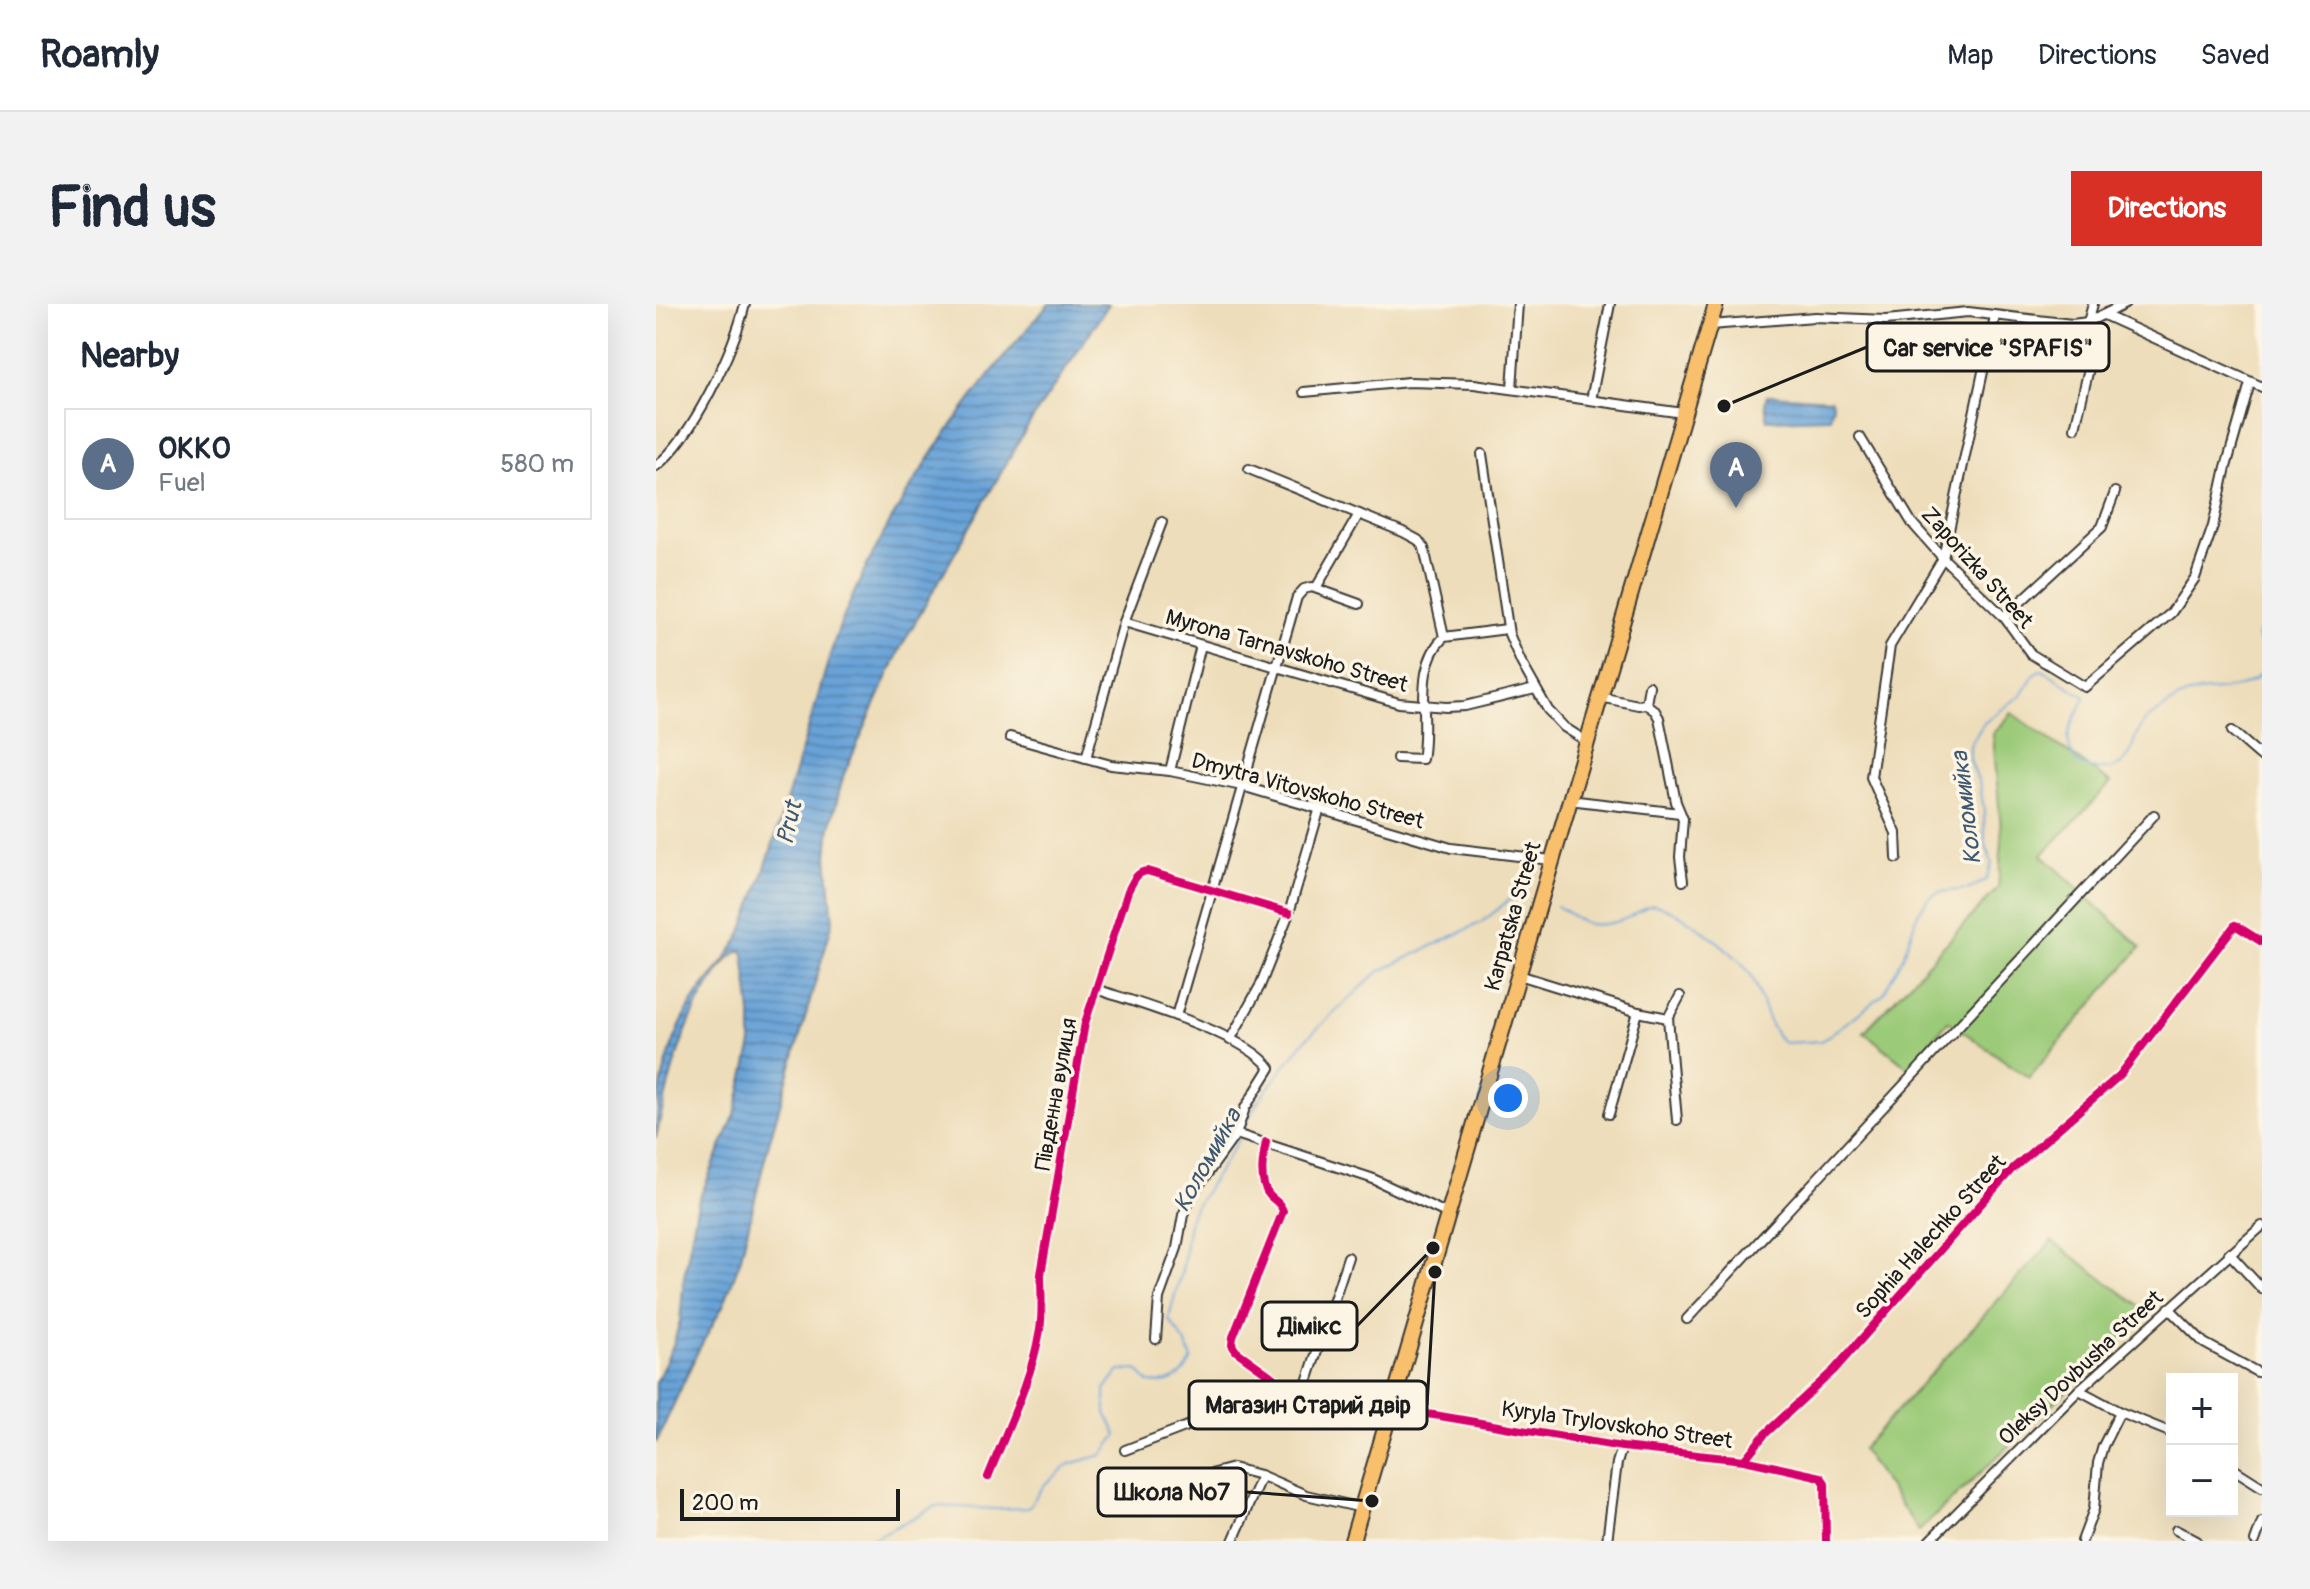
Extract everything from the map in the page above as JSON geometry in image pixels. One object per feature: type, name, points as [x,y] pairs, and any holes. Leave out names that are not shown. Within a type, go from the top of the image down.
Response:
[{"type":"main road","name":"Karpatska Street","points":[[1352,1541],[1716,304]]},
{"type":"street","points":[[656,466],[670,455],[686,433],[729,354],[745,304]]},
{"type":"street","points":[[1512,388],[1518,304]]},
{"type":"street","points":[[1591,400],[1610,304]]},
{"type":"street","points":[[2075,428],[2090,364],[2088,322],[2093,304]]},
{"type":"street","points":[[1710,325],[1815,317],[1886,320],[1968,312],[2072,324],[2088,322],[2125,304]]},
{"type":"street","points":[[2104,315],[2262,387]]},
{"type":"street","points":[[1897,858],[1896,833],[1871,777],[1890,646],[1943,558],[1995,316]]},
{"type":"street","points":[[1304,392],[1409,382],[1512,388],[1683,413]]},
{"type":"street","name":"Zaporizka Street","points":[[1860,437],[1912,523],[1943,558],[2004,617],[2031,654],[2085,687],[2171,613],[2195,578],[2213,526],[2250,383]]},
{"type":"street","points":[[1482,454],[1507,629],[1535,689],[1558,722],[1586,741]]},
{"type":"street","points":[[1249,469],[1412,536],[1422,544],[1429,560],[1444,637]]},
{"type":"street","points":[[2004,617],[2102,527],[2115,492]]},
{"type":"street","points":[[1316,588],[1359,514]]},
{"type":"street","points":[[1086,758],[1124,622],[1162,522]]},
{"type":"street","points":[[1176,1016],[1297,597],[1306,588],[1316,588],[1359,604]]},
{"type":"street","name":"Myrona Tarnavskoho Street","points":[[1124,622],[1385,701],[1424,706],[1465,706],[1535,689]]},
{"type":"street","points":[[1397,758],[1422,759],[1424,706],[1435,646],[1444,637],[1507,629]]},
{"type":"street","points":[[1170,771],[1201,645]]},
{"type":"street","points":[[1646,704],[1649,686]]},
{"type":"street","points":[[1600,697],[1646,704],[1659,718],[1683,825],[1680,857],[1683,881]]},
{"type":"street","points":[[2232,731],[2262,757]]},
{"type":"street","name":"Dmytra Vitovskoho Street","points":[[1010,737],[1111,765],[1170,771],[1242,786],[1451,848],[1551,860]]},
{"type":"street","points":[[1569,800],[1680,813]]},
{"type":"street","points":[[1230,1040],[1258,992],[1289,913],[1319,811]]},
{"type":"street","points":[[1687,1319],[2154,815]]},
{"type":"street","name":"Південна вулиця","points":[[988,1477],[1025,1388],[1040,1331],[1041,1274],[1085,1023],[1128,891],[1141,871],[1213,888],[1289,913]]},
{"type":"street","name":"Sophia Halechko Street","points":[[1744,1460],[1765,1434],[1834,1370],[2011,1170],[2120,1075],[2235,925],[2262,942]]},
{"type":"street","points":[[1519,975],[1638,1012],[1668,1018]]},
{"type":"street","points":[[1096,989],[1176,1016],[1230,1040],[1264,1060],[1270,1068],[1245,1108],[1239,1135],[1194,1192],[1183,1215],[1177,1250],[1159,1298],[1156,1339]]},
{"type":"street","points":[[1677,1120],[1668,1018],[1680,996]]},
{"type":"street","points":[[1609,1114],[1638,1012]]},
{"type":"street","points":[[1239,1135],[1371,1178],[1448,1214]]},
{"type":"street","points":[[1125,1450],[1255,1400],[1282,1384],[1236,1351],[1232,1343],[1283,1211],[1282,1205],[1270,1196],[1264,1185],[1266,1142]]},
{"type":"street","name":"Oleksy Dovbusha Street","points":[[1929,1541],[2079,1390],[2262,1226]]},
{"type":"street","points":[[2229,1253],[2262,1289]]},
{"type":"street","points":[[1305,1388],[1348,1257]]},
{"type":"street","points":[[2169,1308],[2204,1343],[2257,1372]]},
{"type":"street","name":"Kyryla Trylovskoho Street","points":[[1282,1384],[1390,1410],[1622,1447],[1744,1460],[1822,1478],[1825,1483],[1826,1541]]},
{"type":"street","points":[[2079,1390],[2120,1412],[2166,1431]]},
{"type":"street","points":[[2082,1541],[2094,1509],[2098,1463],[2103,1446],[2120,1412]]},
{"type":"street","points":[[1607,1541],[1622,1447]]},
{"type":"street","points":[[1123,1497],[1228,1468],[1261,1476],[1306,1495],[1362,1508]]},
{"type":"street","points":[[2238,1472],[2262,1487]]},
{"type":"street","points":[[1233,1541],[1261,1476]]},
{"type":"street","points":[[2255,1541],[2262,1522]]},
{"type":"street","points":[[2176,1530],[2197,1541]]},
{"type":"green space","points":[[2012,713],[2111,783],[2042,855],[2141,947],[2029,1078],[1948,1021],[1909,1068],[1864,1032],[1998,888],[2002,841],[1993,734]]},
{"type":"green space","points":[[2052,1241],[2149,1313],[1919,1531],[1862,1449]]},
{"type":"water","name":"Prut","points":[[1049,304],[1109,304],[1029,424],[901,647],[844,774],[830,827],[827,856],[833,921],[767,1150],[740,1261],[724,1304],[697,1353],[656,1443],[656,1383],[680,1321],[684,1277],[698,1202],[735,1114],[751,1048],[751,1014],[741,950],[724,965],[695,1010],[678,1051],[656,1138],[662,1082],[672,1045],[688,1010],[743,929],[771,850],[837,634],[860,579],[905,495],[931,455],[987,377]]},
{"type":"water","points":[[1767,396],[1831,399],[1830,418],[1767,420],[1765,401]]},
{"type":"waterway","name":"Коломийка","points":[[2262,625],[2257,636],[2262,648]]},
{"type":"waterway","name":"Коломийка","points":[[1557,906],[1589,924],[1622,920],[1651,906],[1659,906],[1681,916],[1710,936],[1746,968],[1773,1028],[1784,1043],[1821,1041],[1883,994],[1903,957],[1918,913],[1929,898],[1939,892],[1969,889],[1986,880],[1992,863],[1985,842],[1984,811],[1980,786],[1970,760],[1970,745],[1984,723],[2021,695],[2036,672],[2041,670],[2048,673],[2085,697],[2068,736],[2071,752],[2076,763],[2106,769],[2120,765],[2130,753],[2144,723],[2176,700],[2193,693],[2239,687],[2262,672]]},
{"type":"waterway","name":"Коломийка","points":[[1241,1133],[1258,1101],[1305,1040],[1378,972],[1482,922],[1509,900],[1524,898]]},
{"type":"waterway","name":"Коломийка","points":[[868,1541],[936,1506],[1028,1508],[1045,1484],[1070,1464],[1102,1455],[1117,1435],[1106,1413],[1105,1389],[1120,1371],[1137,1370],[1149,1383],[1169,1381],[1184,1372],[1192,1359],[1185,1342],[1169,1320],[1182,1270],[1191,1214],[1239,1139]]},
{"type":"cycle path","points":[[988,1477],[1018,1405],[1036,1349],[1041,1316],[1041,1274],[1085,1023],[1128,891],[1137,875],[1147,871],[1289,913]]},
{"type":"cycle path","points":[[1744,1460],[1765,1434],[1834,1370],[2011,1170],[2120,1075],[2235,925],[2262,942]]},
{"type":"cycle path","points":[[1266,1142],[1262,1170],[1264,1185],[1283,1211],[1232,1345],[1282,1384],[1390,1410],[1622,1447],[1744,1460],[1821,1477],[1825,1483],[1826,1541]]},
{"type":"place","name":"Car service \"SPAFIS\"","points":[[1724,406]]},
{"type":"place","name":"ОККО","points":[[1736,508]]},
{"type":"place","name":"Дімікс","points":[[1433,1248]]},
{"type":"place","name":"Магазин Старий двір","points":[[1435,1272]]},
{"type":"place","name":"Школа №7","points":[[1372,1501]]}]
